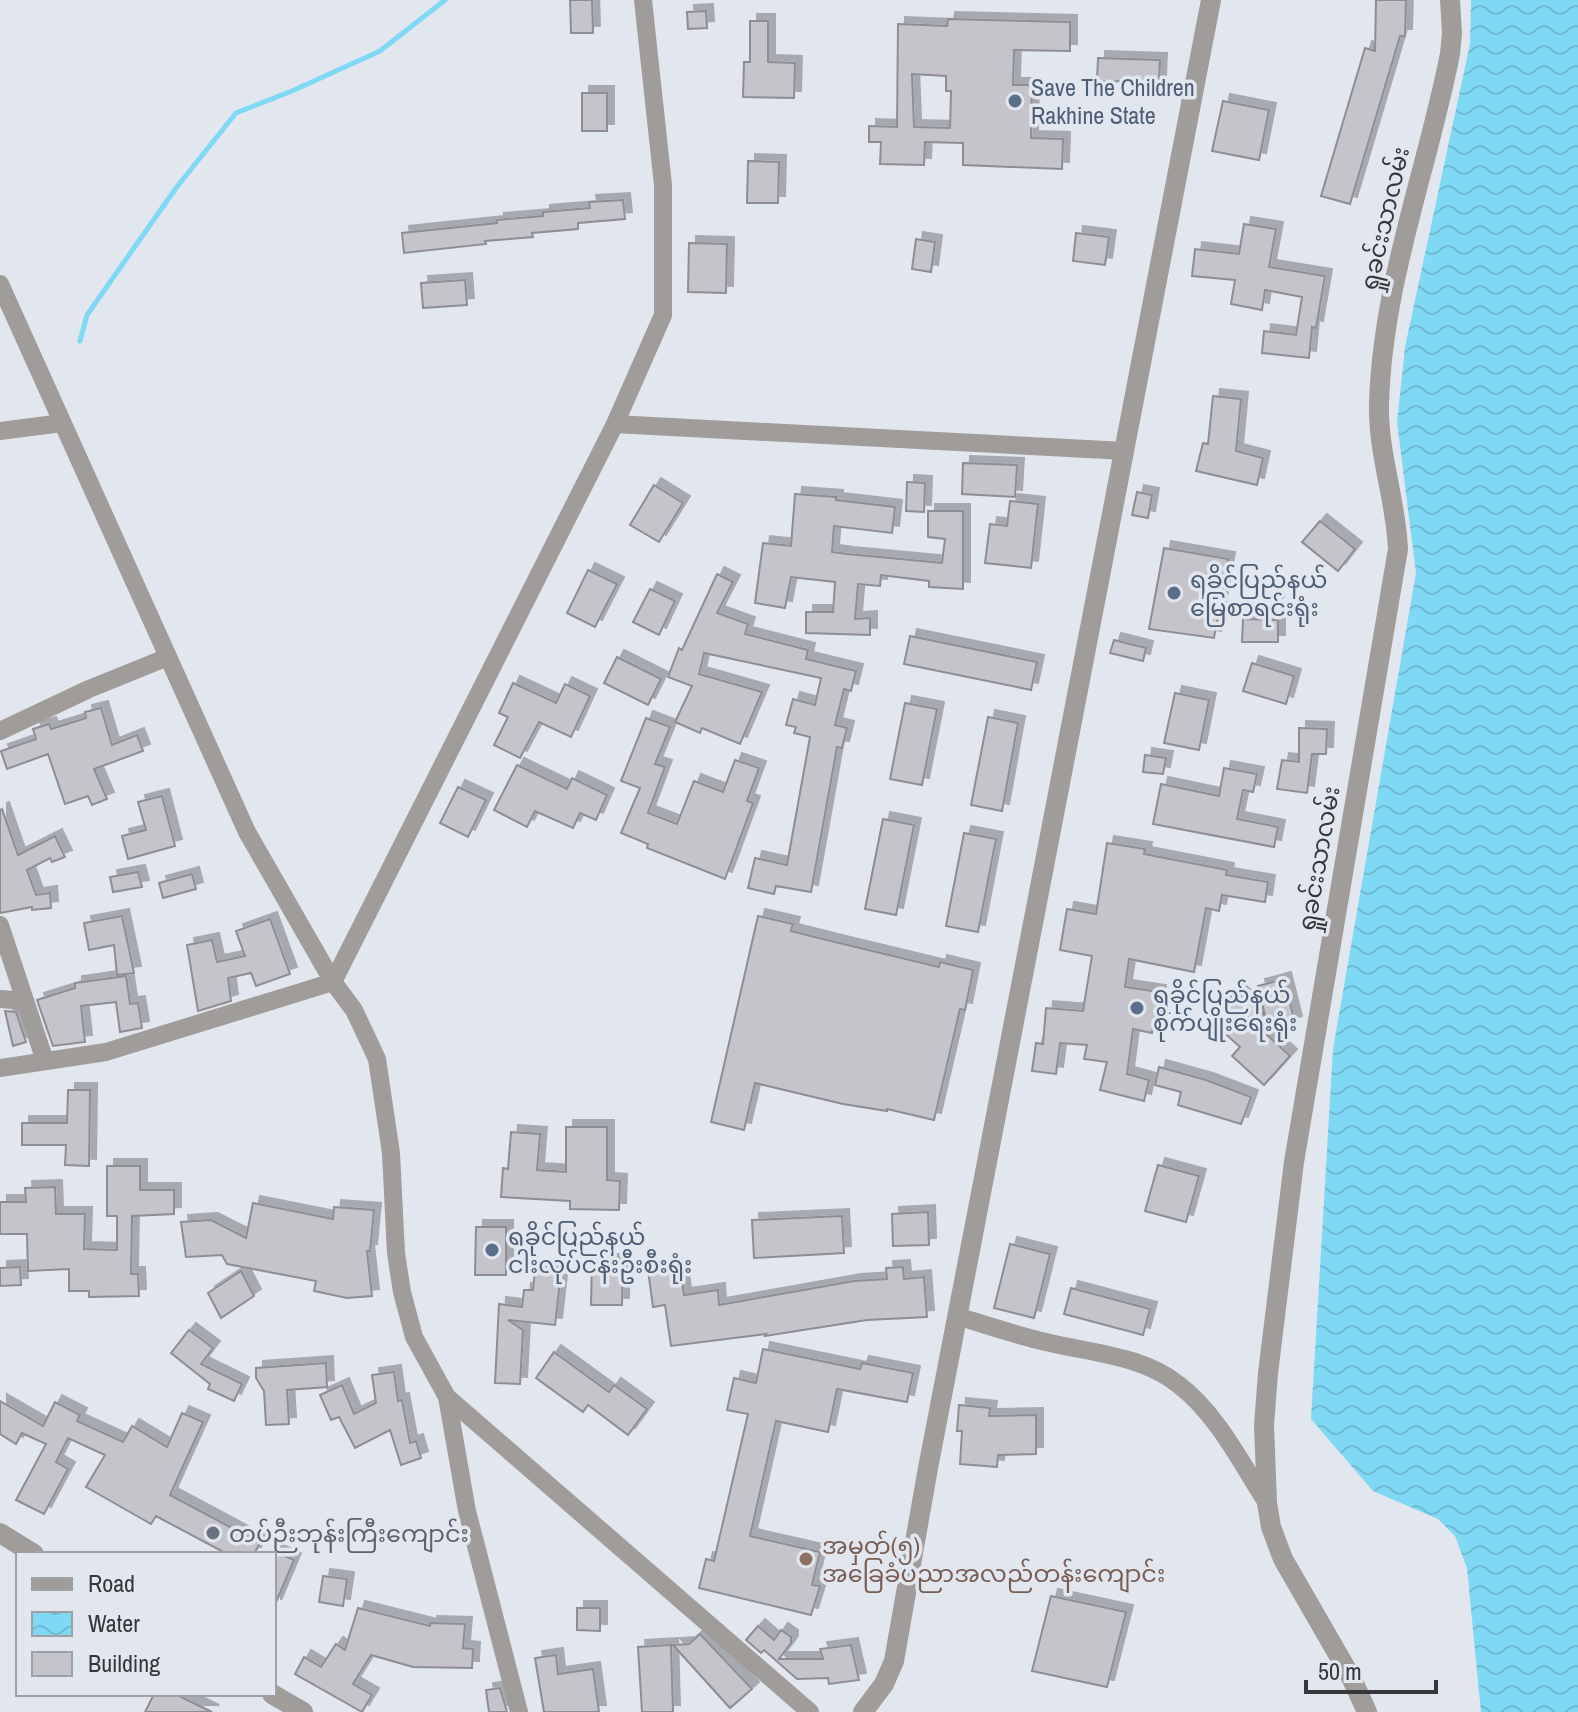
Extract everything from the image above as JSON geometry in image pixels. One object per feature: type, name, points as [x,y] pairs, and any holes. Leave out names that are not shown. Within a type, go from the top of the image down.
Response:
[{"type":"street","points":[[0,1068],[106,1052],[333,982],[615,424],[663,315],[663,185],[643,0]]},
{"type":"street","points":[[863,1712],[884,1684],[894,1661],[957,1316],[1211,0]]},
{"type":"street","name":"ရှုခင်းသာလမ်း","points":[[1367,1712],[1351,1677],[1283,1559],[1271,1527],[1264,1425],[1294,1162],[1398,549],[1380,436],[1381,371],[1408,220],[1446,73],[1452,33],[1450,0]]},
{"type":"street","points":[[0,284],[247,832],[333,982],[354,1010],[377,1059],[391,1153],[396,1253],[402,1292],[414,1337],[447,1397],[467,1511],[519,1712]]},
{"type":"street","points":[[0,431],[62,423]]},
{"type":"street","points":[[615,424],[1125,451]]},
{"type":"street","points":[[0,731],[77,694],[168,657]]},
{"type":"street","points":[[0,925],[45,1061]]},
{"type":"street","points":[[0,999],[25,1001]]},
{"type":"street","points":[[957,1316],[1045,1342],[1099,1352],[1165,1374],[1182,1387],[1212,1420],[1267,1503]]},
{"type":"street","points":[[447,1397],[810,1712]]},
{"type":"street","points":[[0,1533],[31,1552]]},
{"type":"street","points":[[275,1696],[303,1712]]},
{"type":"water","points":[[1471,0],[1578,0],[1578,1712],[1481,1712],[1467,1568],[1455,1536],[1438,1519],[1373,1491],[1311,1419],[1333,1049],[1416,573],[1397,422],[1405,347],[1470,44]]},
{"type":"building","points":[[570,0],[592,0],[593,33],[571,33]]},
{"type":"building","points":[[1376,0],[1406,0],[1405,36],[1400,36],[1350,204],[1321,196],[1365,48],[1375,51]]},
{"type":"building","points":[[706,11],[707,28],[688,29],[687,12]]},
{"type":"building","points":[[948,19],[1070,22],[1070,51],[1014,50],[1013,85],[1032,85],[1031,138],[1063,139],[1062,169],[963,165],[963,143],[925,142],[924,165],[880,164],[881,142],[869,142],[869,126],[897,127],[898,24],[947,26]],"holes":[[[912,74],[946,76],[946,91],[951,91],[950,128],[914,127]]]},
{"type":"building","points":[[750,21],[768,21],[768,62],[795,63],[794,98],[743,97],[744,62],[750,62]]},
{"type":"building","points":[[1098,58],[1160,60],[1159,82],[1097,81]]},
{"type":"building","points":[[582,93],[607,93],[607,131],[582,131]]},
{"type":"building","points":[[1223,101],[1269,110],[1259,160],[1212,151]]},
{"type":"building","points":[[748,161],[779,162],[778,203],[747,203]]},
{"type":"building","points":[[623,200],[625,219],[578,223],[578,229],[532,233],[533,237],[404,253],[402,233],[497,223],[497,220],[543,216],[543,212],[590,208],[589,202]]},
{"type":"building","points":[[1244,224],[1276,229],[1269,267],[1325,276],[1316,328],[1312,327],[1309,358],[1262,353],[1264,331],[1296,335],[1302,297],[1265,290],[1262,310],[1231,304],[1235,280],[1192,276],[1195,249],[1239,254]]},
{"type":"building","points":[[1076,233],[1109,237],[1105,265],[1073,261]]},
{"type":"building","points":[[916,239],[935,242],[931,272],[912,269]]},
{"type":"building","points":[[689,243],[727,244],[726,293],[688,292]]},
{"type":"building","points":[[465,280],[467,305],[423,308],[421,283]]},
{"type":"building","points":[[1213,396],[1241,399],[1236,451],[1263,458],[1257,485],[1196,471],[1203,443],[1208,444]]},
{"type":"building","points":[[963,463],[1017,465],[1015,497],[962,494]]},
{"type":"building","points":[[907,482],[925,483],[924,512],[906,511]]},
{"type":"building","points":[[654,485],[683,503],[659,542],[630,525]]},
{"type":"building","points":[[1137,492],[1152,495],[1148,518],[1132,515]]},
{"type":"building","points":[[795,494],[895,507],[892,533],[834,526],[832,552],[847,554],[942,563],[945,539],[928,537],[928,511],[963,511],[963,589],[929,587],[929,581],[881,575],[880,586],[858,584],[855,619],[870,618],[870,635],[806,633],[806,612],[833,612],[835,582],[791,577],[785,608],[755,603],[763,543],[791,546]]},
{"type":"building","points":[[1010,501],[1038,504],[1031,568],[985,563],[990,524],[1007,526]]},
{"type":"building","points":[[1320,521],[1355,549],[1338,571],[1302,542]]},
{"type":"building","points":[[1164,548],[1228,559],[1214,638],[1149,629]]},
{"type":"building","points":[[588,570],[617,584],[595,627],[567,613]]},
{"type":"building","points":[[717,574],[733,582],[717,613],[748,624],[745,634],[808,650],[806,659],[856,671],[851,691],[844,689],[835,725],[847,728],[842,748],[837,747],[811,892],[776,886],[774,894],[748,888],[755,858],[787,865],[810,737],[794,733],[796,727],[786,725],[793,699],[815,705],[821,678],[704,653],[699,674],[762,692],[740,744],[702,728],[700,733],[675,722],[692,686],[668,677],[679,648],[682,650]]},
{"type":"building","points":[[650,589],[675,601],[659,635],[633,622]]},
{"type":"building","points":[[1243,619],[1278,620],[1278,642],[1242,642]]},
{"type":"building","points":[[910,636],[1037,662],[1031,690],[904,664]]},
{"type":"building","points":[[1114,640],[1146,648],[1143,661],[1110,653]]},
{"type":"building","points":[[617,657],[661,679],[648,705],[604,683]]},
{"type":"building","points":[[1252,663],[1294,676],[1286,704],[1243,691]]},
{"type":"building","points":[[513,683],[556,703],[565,684],[590,696],[571,737],[539,722],[520,758],[494,745],[508,717],[499,713]]},
{"type":"building","points":[[1175,693],[1209,700],[1199,750],[1164,743]]},
{"type":"building","points":[[905,703],[937,709],[922,785],[890,779]]},
{"type":"building","points":[[101,708],[112,745],[137,735],[143,751],[94,769],[107,799],[92,805],[88,796],[65,804],[48,754],[7,769],[1,751],[36,739],[33,729],[49,724],[51,729],[86,718],[85,712]]},
{"type":"building","points":[[988,717],[1018,723],[1002,811],[971,805]]},
{"type":"building","points":[[646,718],[670,727],[655,764],[665,767],[648,813],[677,824],[694,781],[723,792],[735,760],[759,768],[747,801],[753,803],[725,879],[647,848],[648,844],[621,833],[640,788],[621,781]]},
{"type":"building","points":[[1299,728],[1327,729],[1326,754],[1312,754],[1307,793],[1277,789],[1282,760],[1299,762]]},
{"type":"building","points":[[1145,755],[1166,758],[1163,774],[1143,772]]},
{"type":"building","points":[[517,765],[567,789],[572,778],[607,795],[596,820],[580,813],[573,828],[535,811],[527,827],[494,810]]},
{"type":"building","points":[[1224,768],[1257,774],[1253,792],[1243,790],[1237,819],[1278,827],[1274,847],[1153,824],[1161,784],[1219,796]]},
{"type":"building","points":[[458,787],[486,800],[468,837],[440,823]]},
{"type":"building","points":[[162,796],[175,846],[128,859],[122,836],[146,830],[138,802]]},
{"type":"building","points":[[2,809],[18,855],[55,836],[65,857],[52,862],[50,858],[27,870],[36,895],[50,893],[51,908],[32,910],[32,907],[0,913]]},
{"type":"building","points":[[883,819],[914,825],[896,915],[865,909]]},
{"type":"building","points":[[964,833],[996,839],[978,932],[946,926]]},
{"type":"building","points":[[1107,843],[1145,849],[1144,854],[1227,870],[1226,875],[1268,882],[1265,902],[1222,895],[1219,911],[1206,908],[1194,972],[1129,959],[1125,987],[1159,992],[1152,1033],[1133,1029],[1127,1074],[1149,1080],[1144,1101],[1100,1090],[1107,1062],[1084,1059],[1087,1045],[1060,1043],[1056,1074],[1032,1071],[1036,1043],[1043,1044],[1046,1008],[1083,1011],[1092,956],[1060,950],[1067,909],[1096,914]]},
{"type":"building","points":[[138,872],[142,887],[113,892],[110,877]]},
{"type":"building","points":[[192,874],[196,889],[163,898],[159,883]]},
{"type":"building","points":[[122,916],[134,973],[117,975],[114,945],[89,950],[84,923]]},
{"type":"building","points":[[758,916],[793,924],[791,931],[939,967],[940,962],[973,970],[965,1010],[960,1009],[934,1120],[887,1109],[843,1104],[755,1083],[744,1130],[711,1122]]},
{"type":"building","points":[[270,919],[290,974],[256,986],[251,973],[228,978],[231,1001],[198,1011],[187,945],[212,940],[217,962],[245,956],[236,931]]},
{"type":"building","points":[[126,976],[130,1004],[138,1003],[142,1028],[120,1032],[116,1002],[81,1006],[85,1042],[53,1046],[37,1000],[75,988],[75,983]]},
{"type":"building","points":[[1284,979],[1295,1023],[1263,1031],[1290,1056],[1264,1085],[1232,1056],[1240,1047],[1210,1020],[1219,1011],[1212,1005],[1222,995],[1228,1001],[1237,991],[1265,1016],[1258,986]]},
{"type":"building","points":[[5,1011],[16,1012],[26,1042],[13,1046]]},
{"type":"building","points":[[1159,1067],[1251,1097],[1241,1124],[1178,1105],[1181,1092],[1155,1085]]},
{"type":"building","points":[[68,1090],[90,1090],[89,1166],[65,1165],[66,1145],[22,1145],[22,1123],[67,1123]]},
{"type":"building","points":[[566,1127],[607,1127],[607,1180],[620,1181],[619,1210],[570,1209],[570,1201],[501,1197],[503,1168],[508,1169],[511,1132],[540,1134],[537,1170],[566,1172]]},
{"type":"building","points":[[1158,1165],[1199,1176],[1186,1222],[1145,1211]]},
{"type":"building","points":[[107,1166],[140,1166],[140,1190],[174,1190],[174,1214],[132,1216],[131,1274],[138,1274],[139,1296],[89,1297],[89,1291],[69,1291],[69,1269],[28,1271],[27,1234],[0,1234],[0,1202],[26,1202],[25,1188],[55,1187],[56,1214],[85,1214],[84,1249],[117,1250],[117,1216],[107,1216]]},
{"type":"building","points":[[253,1203],[333,1219],[334,1207],[374,1210],[370,1251],[367,1251],[372,1296],[347,1298],[314,1291],[316,1281],[227,1264],[222,1255],[186,1257],[181,1222],[211,1220],[246,1238]]},
{"type":"building","points":[[928,1212],[929,1245],[893,1246],[892,1214]]},
{"type":"building","points":[[842,1216],[844,1253],[754,1258],[752,1220]]},
{"type":"building","points":[[476,1227],[506,1227],[506,1275],[475,1275]]},
{"type":"building","points":[[1010,1244],[1050,1254],[1034,1318],[994,1308]]},
{"type":"building","points":[[592,1261],[623,1261],[622,1305],[591,1305]]},
{"type":"building","points":[[680,1266],[684,1295],[718,1290],[719,1305],[854,1281],[887,1279],[886,1268],[903,1267],[904,1279],[924,1277],[927,1317],[867,1320],[765,1336],[671,1346],[665,1305],[653,1307],[648,1270]]},
{"type":"building","points":[[20,1267],[21,1285],[0,1286],[0,1268]]},
{"type":"building","points":[[535,1270],[561,1273],[555,1325],[508,1320],[523,1330],[520,1384],[495,1383],[499,1304],[522,1307],[524,1290],[533,1290]]},
{"type":"building","points":[[241,1271],[254,1296],[221,1318],[208,1293]]},
{"type":"building","points":[[1071,1288],[1150,1309],[1143,1335],[1064,1314]]},
{"type":"building","points":[[189,1330],[213,1348],[201,1364],[242,1384],[234,1401],[208,1389],[210,1384],[171,1353]]},
{"type":"building","points":[[763,1349],[860,1369],[862,1363],[913,1373],[907,1402],[837,1389],[828,1432],[776,1421],[750,1536],[820,1552],[812,1585],[820,1586],[811,1615],[699,1588],[706,1559],[714,1561],[748,1414],[727,1410],[734,1378],[756,1383]]},
{"type":"building","points":[[554,1352],[609,1392],[614,1385],[647,1409],[628,1435],[588,1405],[583,1412],[536,1378]]},
{"type":"building","points":[[326,1363],[327,1387],[287,1390],[289,1424],[266,1425],[264,1391],[256,1378],[256,1368]]},
{"type":"building","points":[[394,1372],[398,1401],[402,1400],[410,1443],[416,1441],[421,1458],[401,1465],[390,1430],[355,1448],[339,1417],[331,1420],[320,1395],[342,1385],[354,1414],[376,1403],[372,1375]]},
{"type":"building","points":[[0,1401],[43,1426],[55,1402],[80,1415],[77,1421],[123,1442],[132,1426],[167,1447],[182,1413],[203,1422],[170,1495],[260,1543],[255,1552],[223,1552],[156,1516],[151,1524],[86,1487],[105,1455],[68,1438],[56,1462],[68,1469],[44,1514],[16,1500],[46,1444],[22,1433],[16,1444],[0,1434]]},
{"type":"building","points":[[959,1405],[990,1408],[989,1416],[1036,1415],[1036,1454],[998,1455],[997,1467],[960,1464],[962,1431],[957,1431]]},
{"type":"building","points":[[274,1551],[294,1560],[276,1602],[276,1552]]},
{"type":"building","points":[[323,1576],[347,1579],[343,1606],[319,1602]]},
{"type":"building","points":[[1051,1596],[1126,1612],[1107,1687],[1032,1671]]},
{"type":"building","points":[[358,1608],[430,1626],[430,1623],[465,1624],[463,1648],[473,1649],[472,1668],[413,1667],[371,1655],[353,1684],[372,1695],[362,1712],[295,1674],[304,1657],[321,1667],[336,1644],[345,1650]]},
{"type":"building","points":[[577,1608],[600,1608],[600,1631],[577,1630]]},
{"type":"building","points":[[758,1626],[774,1640],[781,1630],[791,1637],[791,1643],[779,1659],[823,1659],[820,1649],[851,1645],[859,1680],[829,1684],[828,1678],[797,1679],[764,1650],[761,1653],[746,1640]]},
{"type":"building","points":[[700,1634],[752,1689],[730,1708],[673,1645],[689,1644]]},
{"type":"building","points":[[671,1645],[673,1712],[642,1712],[638,1647]]},
{"type":"building","points":[[556,1655],[558,1674],[593,1669],[599,1712],[544,1712],[535,1658]]},
{"type":"building","points":[[500,1688],[507,1712],[489,1712],[486,1690]]},
{"type":"building","points":[[153,1696],[179,1696],[212,1712],[145,1712]]},
{"type":"waterway","points":[[80,341],[87,315],[176,188],[236,113],[380,51],[445,0]]},
{"type":"place","name":"Save The Children Rakhine State","points":[[1015,101]]},
{"type":"place","name":"ရခိုင်ပြည်နယ် မြေစာရင်းရုံး","points":[[1174,593]]},
{"type":"place","name":"ရခိုင်ပြည်နယ် စိုက်ပျိုးရေးရုံး","points":[[1137,1008]]},
{"type":"place","name":"ရခိုင်ပြည်နယ် ငါးလုပ်ငန်းဦးစီးရုံး","points":[[492,1250]]},
{"type":"place","name":"တပ်ဉီးဘုန်းကြီးကျောင်း","points":[[213,1533]]},
{"type":"place","name":"အမှတ်(၅) အခြေခံပညာအလည်တန်းကျောင်း","points":[[806,1559]]}]
